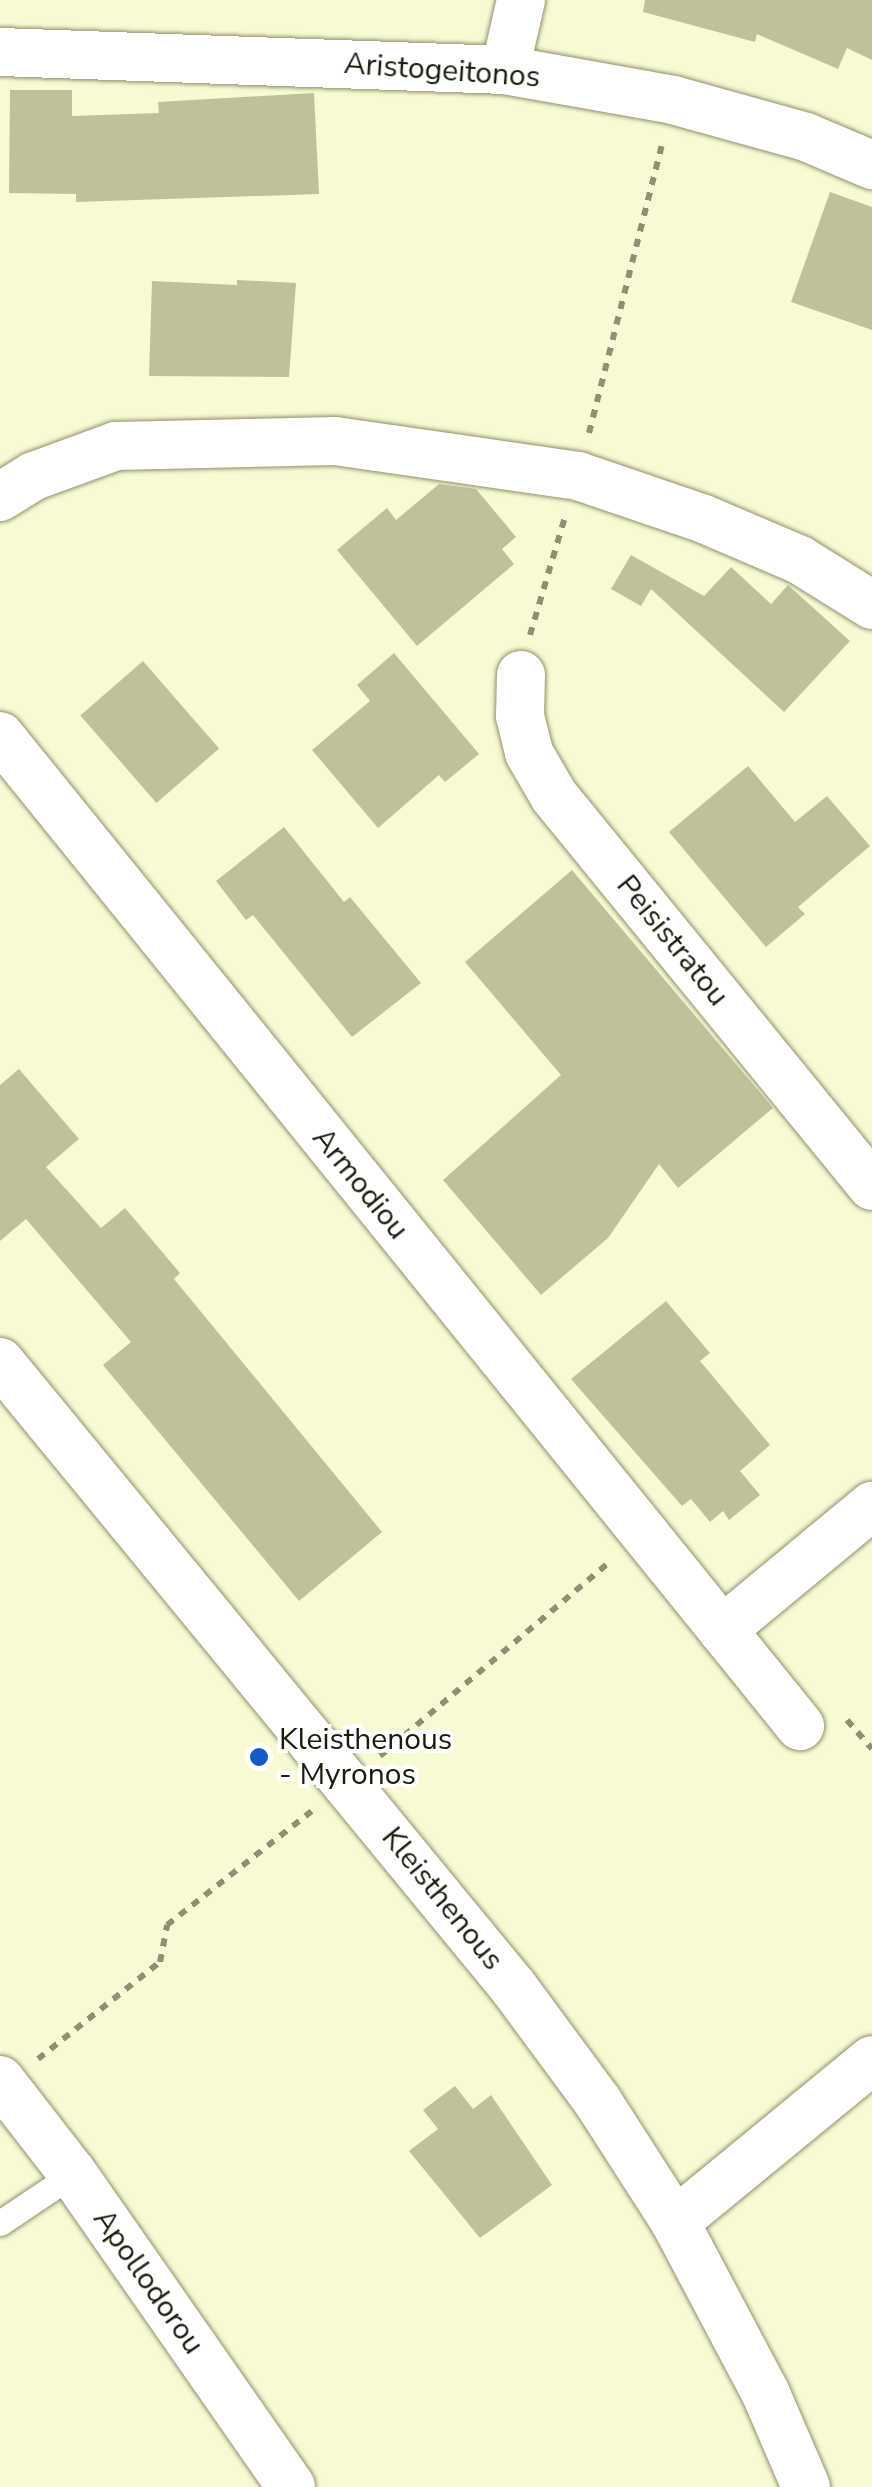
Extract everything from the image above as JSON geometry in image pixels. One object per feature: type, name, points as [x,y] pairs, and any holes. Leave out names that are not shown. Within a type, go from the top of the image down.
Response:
[{"type":"street","points":[[504,70],[521,0]]},
{"type":"street","name":"Aristogeitonos","points":[[0,52],[504,70],[673,100],[806,138],[872,165]]},
{"type":"street","points":[[0,497],[34,476],[116,446],[334,441],[578,476],[704,519],[800,560],[872,605]]},
{"type":"street","name":"Peisistratou","points":[[521,675],[520,716],[529,753],[554,796],[872,1186]]},
{"type":"street","name":"Armodiou","points":[[0,736],[800,1726]]},
{"type":"street","name":"Kleisthenous","points":[[0,1362],[514,1988],[598,2102],[675,2222],[766,2394],[806,2487]]},
{"type":"street","points":[[722,1630],[872,1506]]},
{"type":"street","points":[[675,2222],[872,2060]]},
{"type":"street","name":"Apollodorou","points":[[0,2080],[72,2174],[291,2487]]},
{"type":"lane","points":[[0,2223],[72,2174]]},
{"type":"path","points":[[521,675],[540,592],[578,476],[673,100]]},
{"type":"building","points":[[645,0],[872,0],[872,60],[847,48],[838,69],[757,34],[755,42],[643,12]]},
{"type":"building","points":[[10,90],[72,90],[72,116],[159,113],[158,102],[314,93],[319,194],[76,202],[76,194],[9,193]]},
{"type":"building","points":[[830,192],[872,207],[872,330],[791,302]]},
{"type":"building","points":[[237,280],[296,283],[289,377],[149,376],[152,281],[237,285]]},
{"type":"building","points":[[439,484],[476,489],[516,537],[502,549],[514,564],[417,646],[337,550],[387,508],[396,520]]},
{"type":"building","points":[[631,555],[704,596],[731,567],[771,604],[788,585],[850,641],[784,712],[651,589],[641,606],[611,589]]},
{"type":"building","points":[[394,653],[479,754],[445,782],[439,775],[378,828],[312,750],[370,701],[357,685]]},
{"type":"building","points":[[143,661],[219,749],[156,803],[80,715]]},
{"type":"building","points":[[748,766],[795,822],[827,796],[870,846],[798,907],[805,914],[766,947],[669,832]]},
{"type":"building","points":[[284,827],[344,902],[350,897],[421,983],[352,1037],[253,915],[246,920],[216,881]]},
{"type":"building","points":[[572,870],[773,1108],[678,1188],[659,1164],[608,1238],[541,1295],[443,1180],[561,1075],[465,962]]},
{"type":"building","points":[[19,1069],[79,1139],[46,1167],[101,1228],[125,1208],[180,1273],[174,1279],[382,1532],[299,1601],[103,1365],[131,1342],[26,1219],[0,1241],[0,1085]]},
{"type":"building","points":[[666,1301],[710,1353],[700,1361],[770,1445],[740,1471],[760,1495],[729,1520],[723,1511],[710,1522],[691,1499],[682,1506],[571,1379]]},
{"type":"building","points":[[455,2086],[473,2109],[491,2095],[552,2185],[480,2238],[409,2151],[438,2129],[423,2110]]},
{"type":"place","name":"Kleisthenous - Myronos","points":[[259,1757]]}]
